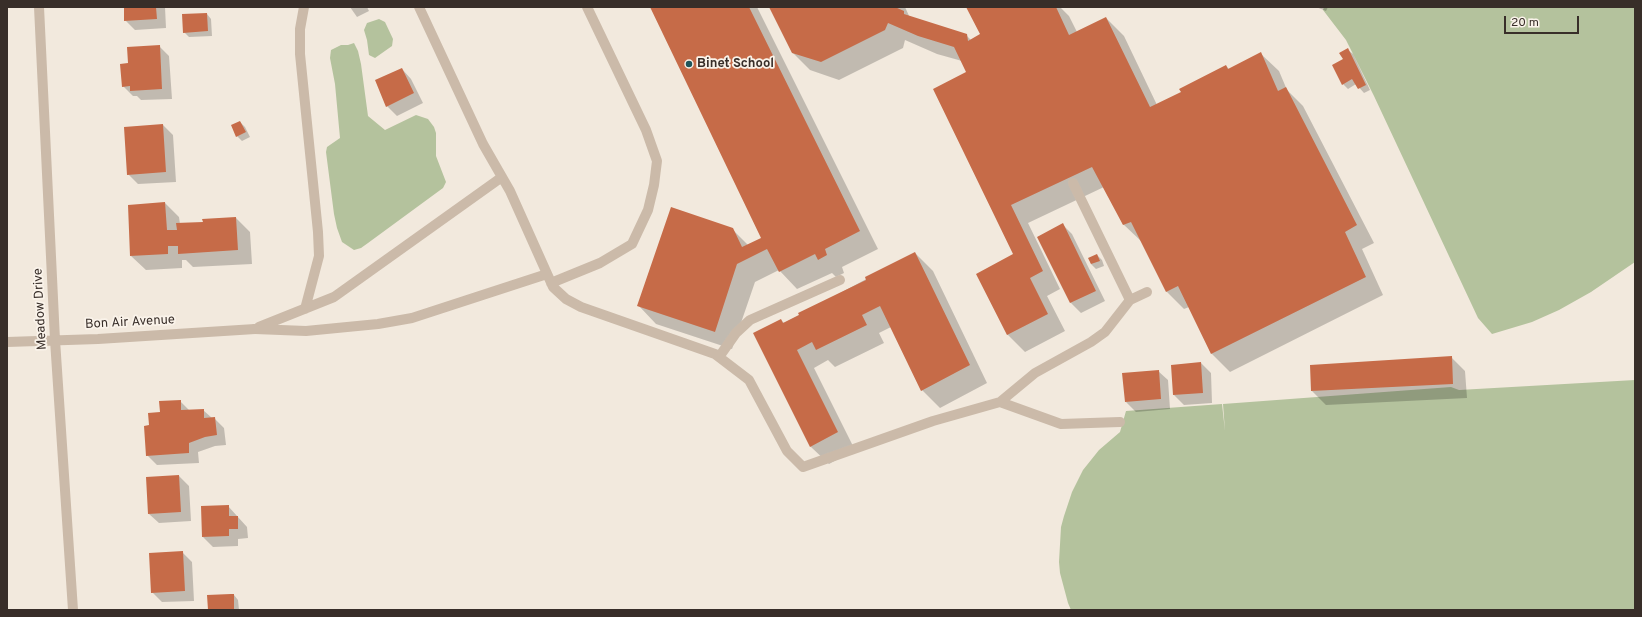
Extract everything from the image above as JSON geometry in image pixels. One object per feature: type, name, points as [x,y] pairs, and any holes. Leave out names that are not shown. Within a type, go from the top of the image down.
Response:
[{"type":"street","name":"Meadow Drive","points":[[38,7],[55,340],[73,610]]},
{"type":"street","points":[[304,7],[300,29],[300,54],[318,232],[319,256],[305,309]]},
{"type":"street","points":[[418,7],[474,125],[510,191],[549,278],[566,299],[581,307],[715,354],[749,380],[787,451],[803,467],[934,421],[1000,402],[1035,373],[1091,342],[1105,332],[1130,300],[1148,292]]},
{"type":"street","points":[[255,329],[306,331],[378,324],[412,318],[600,262],[632,244],[648,210],[654,185],[657,161],[646,130],[587,7]]},
{"type":"street","points":[[255,329],[334,297],[502,177]]},
{"type":"street","points":[[1073,183],[1130,300]]},
{"type":"street","points":[[719,357],[736,333],[750,320],[840,280]]},
{"type":"street","name":"Bon Air Avenue","points":[[7,342],[255,329]]},
{"type":"street","points":[[1000,402],[1060,424],[1120,422]]},
{"type":"green space","points":[[1324,7],[1635,7],[1635,262],[1591,292],[1559,310],[1532,322],[1492,334],[1478,318],[1374,96],[1346,40],[1323,10]]},
{"type":"green space","points":[[379,19],[385,22],[393,39],[392,46],[375,58],[369,55],[364,30],[367,23]]},
{"type":"green space","points":[[354,43],[358,51],[361,64],[368,116],[385,130],[416,115],[428,119],[434,127],[436,133],[436,156],[446,182],[443,188],[361,248],[354,250],[342,242],[337,228],[326,152],[327,147],[340,138],[335,84],[330,58],[331,50],[341,45]]},
{"type":"green space","points":[[1635,380],[1635,610],[1071,610],[1068,603],[1060,573],[1059,562],[1061,527],[1064,516],[1072,492],[1083,470],[1099,450],[1120,432],[1126,411],[1222,404],[1225,431],[1223,404],[1451,387],[1459,390]]},
{"type":"building","points":[[124,7],[156,7],[157,19],[124,21]]},
{"type":"building","points":[[650,7],[749,7],[860,231],[825,249],[827,255],[818,260],[815,254],[779,272],[767,249],[737,264],[715,332],[637,306],[671,207],[733,228],[742,247],[761,238]]},
{"type":"building","points":[[769,7],[895,7],[904,11],[904,14],[967,34],[968,41],[980,34],[966,7],[1056,7],[1069,35],[1106,17],[1150,107],[1181,92],[1179,89],[1226,65],[1228,69],[1261,52],[1278,91],[1286,87],[1357,225],[1345,232],[1366,277],[1211,354],[1178,286],[1166,292],[1131,222],[1123,225],[1092,167],[1011,205],[1043,271],[1030,278],[1048,314],[1007,335],[976,274],[1013,254],[933,89],[966,72],[954,47],[918,36],[888,23],[885,30],[821,62],[792,53]]},
{"type":"building","points":[[207,13],[208,31],[183,33],[182,14]]},
{"type":"building","points":[[160,45],[162,89],[130,91],[130,86],[122,87],[120,64],[128,63],[127,47]]},
{"type":"building","points":[[1348,48],[1366,85],[1358,89],[1352,79],[1342,85],[1332,65],[1343,59],[1339,53]]},
{"type":"building","points":[[402,68],[414,93],[386,107],[375,80]]},
{"type":"building","points":[[240,121],[246,132],[236,137],[231,125]]},
{"type":"building","points":[[163,124],[166,172],[127,175],[124,127]]},
{"type":"building","points":[[165,202],[167,230],[177,230],[176,223],[203,222],[202,219],[236,217],[238,250],[178,254],[178,246],[168,246],[168,254],[130,256],[128,205]]},
{"type":"building","points":[[1063,223],[1096,291],[1070,303],[1037,237]]},
{"type":"building","points":[[915,252],[970,365],[921,391],[880,306],[862,315],[867,325],[816,350],[812,342],[797,350],[838,432],[810,447],[753,333],[781,319],[783,323],[799,315],[798,313],[866,280],[865,277]]},
{"type":"building","points":[[1097,254],[1100,261],[1091,264],[1088,258]]},
{"type":"building","points":[[1452,356],[1453,384],[1311,391],[1310,365]]},
{"type":"building","points":[[1201,362],[1203,393],[1173,395],[1171,365]]},
{"type":"building","points":[[1159,370],[1161,399],[1125,402],[1122,373]]},
{"type":"building","points":[[181,400],[181,410],[204,409],[204,418],[215,417],[217,435],[205,437],[189,443],[189,453],[146,456],[144,426],[149,425],[148,413],[160,412],[159,401]]},
{"type":"building","points":[[179,475],[181,512],[148,514],[146,477]]},
{"type":"building","points":[[229,505],[229,516],[238,516],[238,529],[229,529],[229,536],[202,537],[201,506]]},
{"type":"building","points":[[183,551],[185,591],[151,593],[149,553]]},
{"type":"building","points":[[234,594],[234,610],[208,610],[207,595]]},
{"type":"place","name":"Binet School","points":[[689,64]]}]
